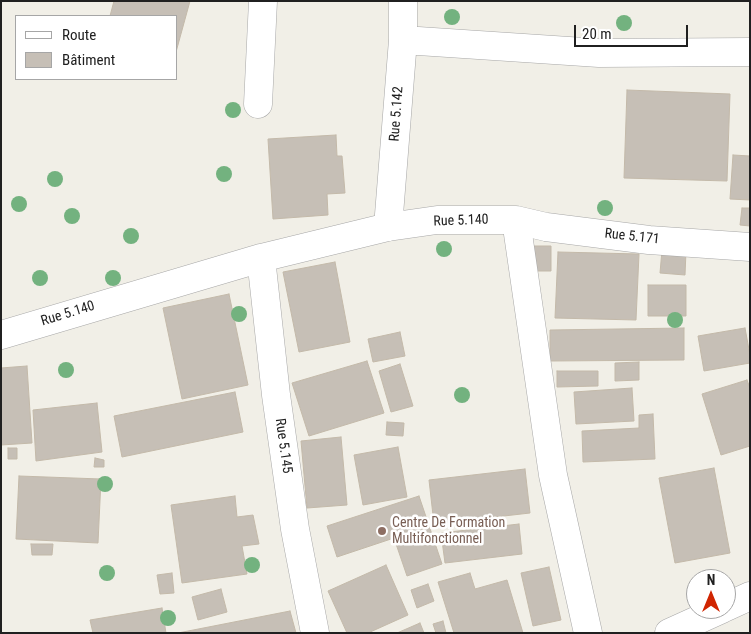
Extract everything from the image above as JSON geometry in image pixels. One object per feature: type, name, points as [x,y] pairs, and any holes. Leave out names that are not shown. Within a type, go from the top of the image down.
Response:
[{"type":"street","points":[[258,104],[263,1]]},
{"type":"street","name":"Rue 5.142","points":[[388,227],[403,40],[404,1]]},
{"type":"street","points":[[403,40],[600,54],[750,52]]},
{"type":"street","name":"Rue 5.140","points":[[1,335],[261,258],[388,227],[437,220],[516,220]]},
{"type":"street","points":[[516,220],[553,475],[588,633]]},
{"type":"street","name":"Rue 5.171","points":[[516,220],[546,227],[649,240],[750,247]]},
{"type":"street","name":"Rue 5.145","points":[[261,258],[276,395],[295,529],[315,633]]},
{"type":"street","points":[[736,602],[750,596]]},
{"type":"street","points":[[669,633],[700,619]]},
{"type":"building","points":[[114,1],[190,1],[178,45],[178,15],[110,15]]},
{"type":"building","points":[[627,90],[730,94],[727,181],[624,178]]},
{"type":"building","points":[[336,135],[337,156],[342,156],[345,193],[327,194],[328,215],[273,219],[268,139]]},
{"type":"building","points":[[733,155],[750,156],[750,200],[730,199]]},
{"type":"building","points":[[742,208],[750,208],[750,226],[740,225]]},
{"type":"building","points":[[533,246],[551,246],[551,271],[533,271]]},
{"type":"building","points":[[662,250],[686,251],[685,275],[660,273]]},
{"type":"building","points":[[558,252],[639,254],[636,320],[555,318]]},
{"type":"building","points":[[335,262],[350,342],[299,352],[283,272]]},
{"type":"building","points":[[648,285],[686,285],[686,316],[648,316]]},
{"type":"building","points":[[229,294],[248,385],[182,399],[163,308]]},
{"type":"building","points":[[684,328],[684,360],[550,361],[550,330]]},
{"type":"building","points":[[745,328],[750,363],[704,371],[698,336]]},
{"type":"building","points":[[400,332],[405,356],[373,362],[368,339]]},
{"type":"building","points":[[367,361],[384,413],[309,436],[292,383]]},
{"type":"building","points":[[639,362],[639,380],[615,381],[615,363]]},
{"type":"building","points":[[400,364],[413,406],[391,412],[379,371]]},
{"type":"building","points":[[27,366],[32,443],[1,445],[1,368]]},
{"type":"building","points":[[557,371],[598,371],[598,386],[557,387]]},
{"type":"building","points":[[747,380],[750,388],[750,446],[721,455],[702,394]]},
{"type":"building","points":[[632,388],[634,421],[576,424],[574,392]]},
{"type":"building","points":[[235,392],[243,432],[122,457],[114,416]]},
{"type":"building","points":[[97,403],[102,452],[36,461],[33,410]]},
{"type":"building","points":[[653,414],[655,459],[583,462],[582,431],[639,428],[639,415]]},
{"type":"building","points":[[387,422],[404,423],[403,436],[386,435]]},
{"type":"building","points":[[341,437],[347,505],[307,508],[301,441]]},
{"type":"building","points":[[398,447],[407,497],[363,505],[354,455]]},
{"type":"building","points":[[8,448],[17,448],[17,459],[8,459]]},
{"type":"building","points":[[95,458],[104,460],[104,467],[94,467]]},
{"type":"building","points":[[714,468],[730,553],[675,563],[659,478]]},
{"type":"building","points":[[525,469],[530,513],[434,524],[429,480]]},
{"type":"building","points":[[19,476],[101,479],[98,543],[16,539]]},
{"type":"building","points":[[235,496],[237,517],[253,515],[259,544],[242,546],[247,574],[182,583],[171,505]]},
{"type":"building","points":[[419,496],[442,564],[407,576],[394,538],[337,557],[327,526]]},
{"type":"building","points":[[519,524],[522,554],[445,563],[441,533]]},
{"type":"building","points":[[31,544],[53,544],[52,555],[32,555]]},
{"type":"building","points":[[386,565],[408,615],[368,633],[347,633],[328,591]]},
{"type":"building","points":[[549,567],[561,620],[533,626],[521,573]]},
{"type":"building","points":[[172,573],[174,593],[160,594],[157,575]]},
{"type":"building","points":[[470,573],[475,589],[507,580],[523,633],[454,633],[438,582]]},
{"type":"building","points":[[428,584],[434,601],[417,608],[411,590]]},
{"type":"building","points":[[221,589],[227,612],[198,620],[192,597]]},
{"type":"building","points":[[162,608],[166,633],[93,633],[90,620]]},
{"type":"building","points":[[290,611],[296,633],[178,633]]},
{"type":"building","points":[[443,621],[446,633],[436,633],[433,624]]},
{"type":"building","points":[[420,623],[424,633],[397,633]]},
{"type":"place","name":"Centre De Formation Multifonctionnel","points":[[382,531]]}]
